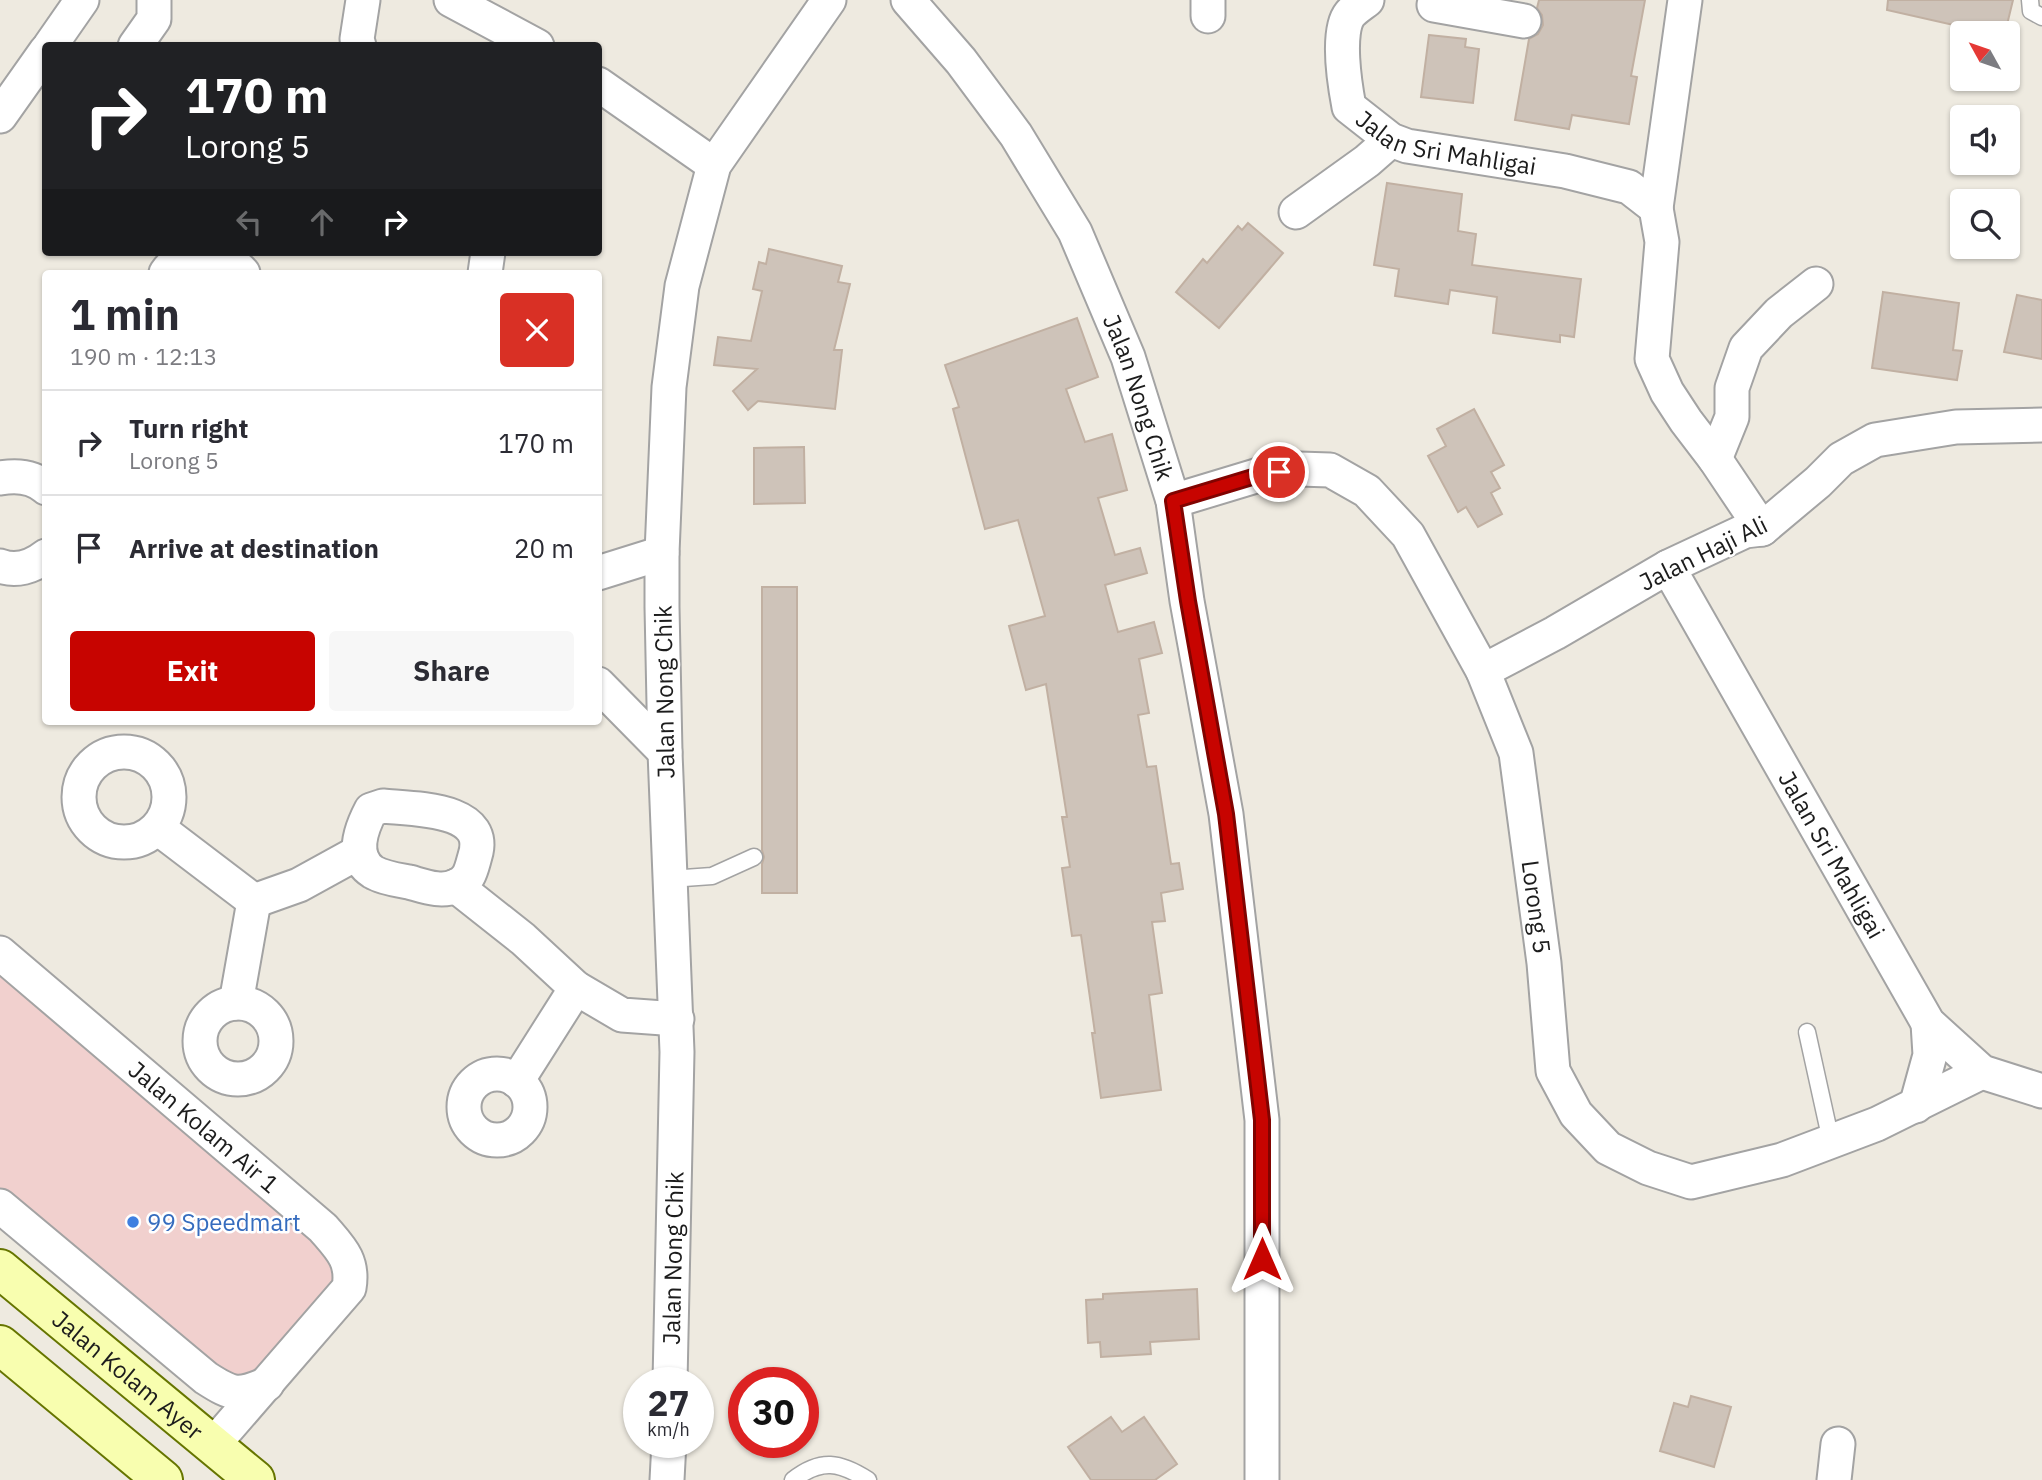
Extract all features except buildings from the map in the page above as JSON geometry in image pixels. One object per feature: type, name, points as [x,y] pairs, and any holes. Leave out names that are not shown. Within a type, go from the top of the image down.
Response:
[{"type":"main road","name":"Jalan Kolam Ayer","points":[[0,1269],[255,1480]]},
{"type":"main road","points":[[0,1345],[163,1480]]},
{"type":"street","points":[[59,42],[82,0]]},
{"type":"street","points":[[138,42],[154,19],[154,0]]},
{"type":"street","points":[[358,42],[363,0]]},
{"type":"street","points":[[451,0],[530,42]]},
{"type":"street","name":"Jalan Nong Chik","points":[[670,1367],[677,1019],[665,752],[662,552],[669,387],[682,286],[714,165],[829,0]]},
{"type":"street","name":"Jalan Nong Chik","points":[[908,0],[961,61],[1016,135],[1075,232],[1128,357],[1173,501],[1226,814],[1262,1120],[1262,1480]]},
{"type":"street","name":"Jalan Sri Mahligai","points":[[1367,0],[1348,15],[1342,44],[1349,107],[1391,140],[1407,146],[1565,171],[1629,187],[1656,208]]},
{"type":"street","points":[[1685,0],[1656,208],[1662,242],[1652,359],[1667,392],[1762,529]]},
{"type":"street","points":[[1426,2],[1524,21]]},
{"type":"street","points":[[0,116],[42,64]]},
{"type":"street","points":[[602,88],[714,165]]},
{"type":"street","points":[[1296,212],[1367,161],[1391,140]]},
{"type":"street","points":[[169,270],[182,259],[192,256]]},
{"type":"street","points":[[219,256],[240,270]]},
{"type":"street","points":[[1715,459],[1732,417],[1732,387],[1746,348],[1779,313],[1816,284]]},
{"type":"street","name":"Jalan Haji Ali","points":[[1483,671],[1555,633],[1668,566],[1745,531],[1762,529],[1842,459],[1875,440],[1956,427],[2042,425]]},
{"type":"street","name":"Lorong 5","points":[[1173,501],[1259,475],[1298,469],[1330,470],[1367,491],[1409,535],[1483,671],[1516,753],[1544,963],[1553,1071],[1576,1114],[1608,1148],[1648,1168],[1691,1182],[1782,1160],[1916,1106],[1982,1072]]},
{"type":"street","points":[[0,478],[29,478],[42,486]]},
{"type":"street","points":[[602,572],[662,552]]},
{"type":"street","points":[[0,566],[22,568],[42,559]]},
{"type":"street","name":"Jalan Sri Mahligai","points":[[1668,566],[1928,1023],[1982,1072],[2042,1091]]},
{"type":"street","points":[[602,688],[665,752]]},
{"type":"street","points":[[383,806],[452,815],[466,822],[475,832],[478,847],[469,877],[444,890],[375,874],[365,865],[359,852],[362,828],[371,810],[383,806]]},
{"type":"street","points":[[158,828],[254,901]]},
{"type":"street","points":[[254,901],[299,885],[359,852]]},
{"type":"street","points":[[456,886],[523,939],[576,988],[622,1015],[677,1019]]},
{"type":"street","points":[[236,1003],[254,901]]},
{"type":"street","name":"Jalan Kolam Air 1","points":[[0,953],[323,1228],[345,1254],[352,1273],[349,1288],[213,1445]]},
{"type":"street","points":[[517,1080],[576,988]]},
{"type":"street","points":[[1916,1106],[1930,1055],[1928,1023]]},
{"type":"street","points":[[0,1206],[206,1378],[223,1389],[243,1394],[267,1384]]},
{"type":"street","points":[[1834,1480],[1838,1444]]},
{"type":"street","points":[[667,1480],[668,1458]]},
{"type":"lane","points":[[2030,0],[2031,11],[2042,17]]},
{"type":"lane","points":[[670,879],[712,876],[754,857]]},
{"type":"lane","points":[[1807,1032],[1831,1141]]},
{"type":"lane","points":[[793,1480],[804,1471],[835,1464],[868,1480]]},
{"type":"shaded area","points":[[0,963],[334,1259],[337,1282],[260,1372],[241,1382],[221,1378],[0,1193]]},
{"type":"place","name":"99 Speedmart","points":[[133,1222]]},
{"type":"route","points":[[1262,1259],[1262,1120],[1226,814],[1173,501],[1259,475],[1279,472]]}]
